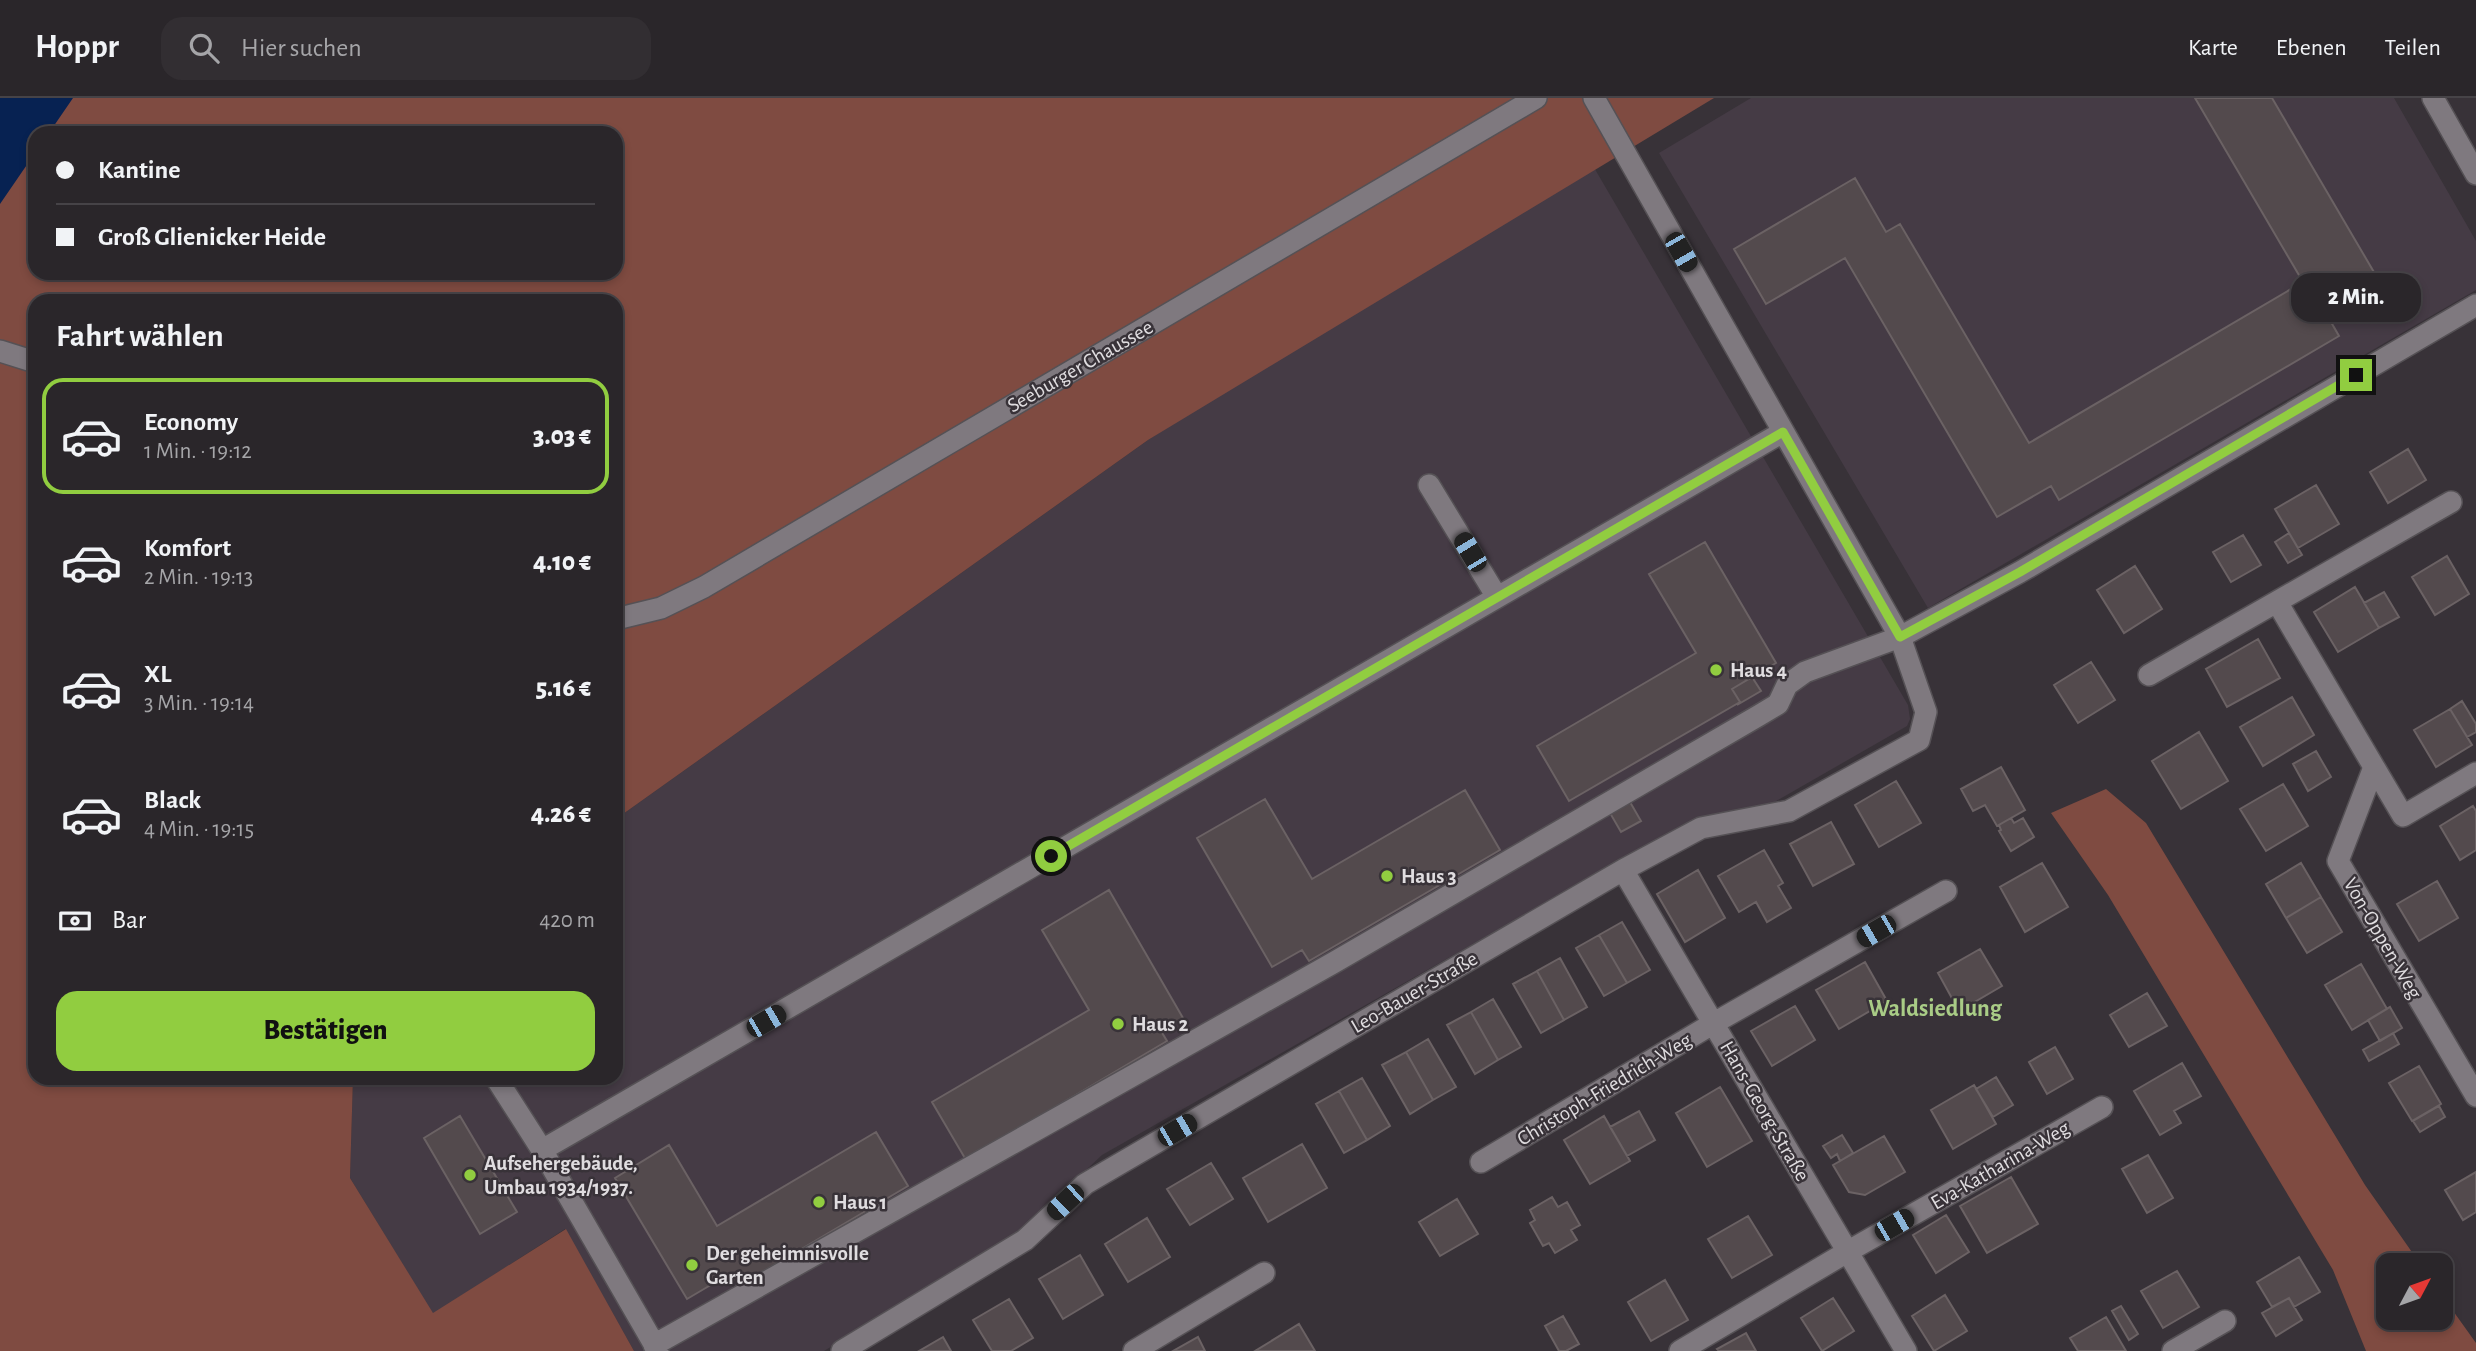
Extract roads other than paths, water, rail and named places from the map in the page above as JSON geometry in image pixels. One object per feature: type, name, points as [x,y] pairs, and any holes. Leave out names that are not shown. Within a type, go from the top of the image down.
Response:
[{"type":"street","name":"Seeburger Chaussee","points":[[623,617],[661,608],[704,587],[1536,98]]},
{"type":"street","name":"Leo-Bauer-Straße","points":[[849,1349],[1025,1240],[1085,1184],[1623,870],[1701,828],[1789,811],[1919,740],[1926,712],[1900,637],[1594,98]]},
{"type":"street","points":[[2433,98],[2476,174]]},
{"type":"street","points":[[500,1085],[542,1150],[656,1348],[1333,963],[1736,729],[1778,704],[1787,685],[1805,672],[1900,637],[2020,572],[2476,305]]},
{"type":"street","points":[[0,351],[28,360]]},
{"type":"street","points":[[542,1150],[1783,432]]},
{"type":"street","points":[[1429,485],[1497,597]]},
{"type":"street","points":[[2149,675],[2451,502]]},
{"type":"street","points":[[2277,602],[2403,816],[2476,773]]},
{"type":"street","name":"Von-Oppen-Weg","points":[[2374,767],[2338,861],[2467,1060],[2476,1096]]},
{"type":"street","name":"Hans-Georg-Straße","points":[[1623,870],[1906,1351]]},
{"type":"street","name":"Christoph-Friedrich-Weg","points":[[1481,1162],[1714,1023],[1946,891]]},
{"type":"street","name":"Eva-Katharina-Weg","points":[[1680,1351],[1847,1252],[2102,1107]]},
{"type":"street","points":[[1134,1351],[1264,1273]]},
{"type":"street","points":[[2173,1351],[2225,1321]]},
{"type":"water","points":[[0,98],[73,98],[54,126],[28,126],[28,163],[0,204]]},
{"type":"place","name":"Haus 4","points":[[1716,670]]},
{"type":"place","name":"Haus 3","points":[[1387,876]]},
{"type":"place","name":"Haus 2","points":[[1118,1024]]},
{"type":"place","name":"Aufsehergebäude, Umbau 1934/1937.","points":[[470,1175]]},
{"type":"place","name":"Haus 1","points":[[819,1202]]},
{"type":"place","name":"Der geheimnisvolle Garten","points":[[692,1265]]},
{"type":"district","name":"Waldsiedlung","points":[[1935,1008]]}]
